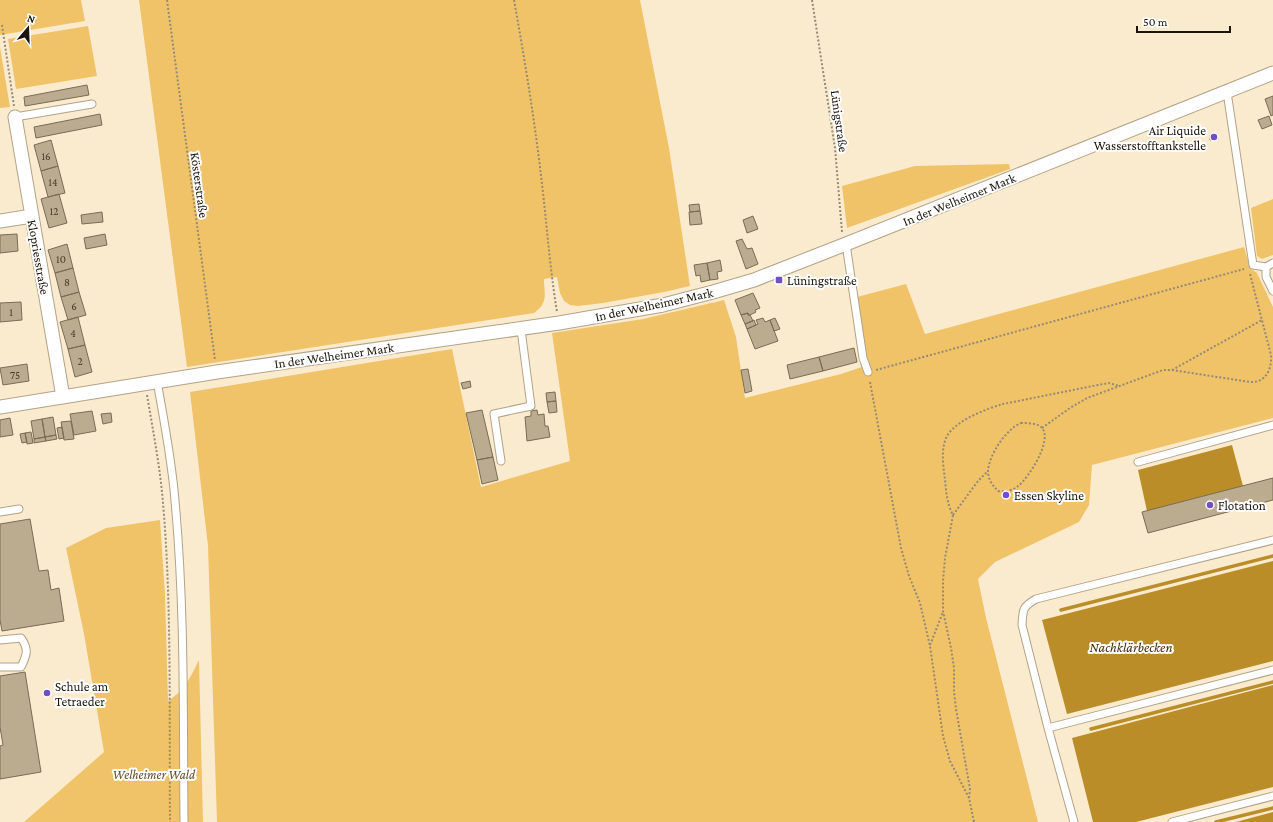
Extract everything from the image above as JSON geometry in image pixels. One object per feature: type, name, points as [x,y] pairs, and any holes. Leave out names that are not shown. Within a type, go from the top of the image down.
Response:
[{"type":"street","name":"In der Welheimer Mark","points":[[0,407],[151,382],[559,322],[663,304],[713,292],[754,280],[1273,73]]},
{"type":"street","name":"Klopriesstraße","points":[[15,117],[63,397]]},
{"type":"street","points":[[0,221],[32,216]]},
{"type":"lane","points":[[1227,92],[1253,265],[1266,267],[1273,263]]},
{"type":"lane","points":[[15,117],[92,104]]},
{"type":"lane","points":[[846,244],[864,358],[868,372]]},
{"type":"lane","points":[[1266,267],[1266,277],[1273,291]]},
{"type":"lane","points":[[501,461],[494,414],[531,406],[520,328]]},
{"type":"lane","points":[[151,382],[170,458],[179,544],[184,677],[184,822]]},
{"type":"lane","points":[[1138,462],[1273,425]]},
{"type":"lane","points":[[0,512],[19,509]]},
{"type":"lane","points":[[1074,822],[1022,625],[1026,605],[1036,600],[1273,540]]},
{"type":"lane","points":[[0,640],[21,638],[26,644],[27,657],[21,667],[0,667]]},
{"type":"lane","points":[[1048,728],[1273,670]]},
{"type":"lane","points":[[1172,822],[1273,796]]},
{"type":"path","name":"Kösterstraße","points":[[167,0],[217,372]]},
{"type":"path","points":[[514,0],[537,144],[545,208],[551,278],[559,322]]},
{"type":"path","name":"Lünigstraße","points":[[812,0],[835,148],[842,228],[846,244]]},
{"type":"path","points":[[2,25],[15,117]]},
{"type":"path","points":[[1042,428],[1087,398],[1163,370],[1172,370],[1242,381],[1260,382],[1267,375],[1272,360],[1250,274],[1253,265]]},
{"type":"path","points":[[974,822],[969,798],[952,766],[946,748],[930,646],[920,603],[909,576],[901,548],[868,372],[1240,270],[1253,265]]},
{"type":"path","points":[[1172,370],[1262,320]]},
{"type":"path","points":[[151,382],[163,502],[168,576],[170,822]]},
{"type":"path","points":[[953,515],[945,491],[943,457],[949,434],[959,424],[981,412],[1003,404],[1109,383],[1119,386]]},
{"type":"path","points":[[969,798],[970,788],[956,709],[954,668],[943,610],[945,558],[953,515],[978,481],[988,471],[991,460],[1002,439],[1009,430],[1021,423],[1034,424],[1042,428],[1045,434],[1040,454],[1029,475],[1018,486],[1009,491],[998,491],[992,486],[988,471]]},
{"type":"path","points":[[930,646],[943,610]]},
{"type":"green space","points":[[0,0],[81,0],[85,21],[0,35]]},
{"type":"green space","points":[[139,0],[640,0],[669,148],[690,286],[603,303],[578,306],[570,305],[564,301],[560,293],[557,277],[544,279],[545,298],[542,305],[534,313],[187,367]]},
{"type":"green space","points":[[88,26],[97,76],[16,89],[8,39]]},
{"type":"green space","points":[[0,47],[10,107],[0,108]]},
{"type":"green space","points":[[1009,164],[1010,169],[847,228],[842,186],[915,166]]},
{"type":"green space","points":[[1273,199],[1273,255],[1262,259],[1257,256],[1251,208]]},
{"type":"green space","points":[[1244,247],[1250,268],[1257,273],[1273,307],[1273,418],[1092,465],[1089,505],[1079,522],[995,562],[978,579],[986,618],[1038,822],[217,822],[208,546],[190,392],[452,349],[481,487],[570,461],[552,333],[643,319],[724,300],[736,337],[745,398],[841,374],[868,365],[857,297],[906,284],[925,334]]},
{"type":"green space","name":"Welheimer Wald","points":[[160,520],[165,594],[168,701],[183,688],[199,660],[203,822],[24,822],[104,752],[84,634],[66,548],[106,528]]},
{"type":"water","points":[[1232,445],[1243,486],[1147,511],[1138,470]]},
{"type":"water","name":"Nachklärbecken","points":[[1273,561],[1273,661],[1067,714],[1042,620]]},
{"type":"water","points":[[1273,685],[1273,787],[1136,822],[1093,822],[1072,738]]},
{"type":"water","points":[[1273,812],[1273,822],[1236,822]]},
{"type":"building","points":[[87,85],[89,95],[25,106],[24,97]]},
{"type":"building","points":[[1273,96],[1273,115],[1271,116],[1265,99]]},
{"type":"building","points":[[100,114],[102,125],[36,138],[34,127]]},
{"type":"building","points":[[1269,116],[1272,125],[1262,129],[1258,120]]},
{"type":"building","name":"Air Liquide Wasserstofftankstelle","points":[[1217,134],[1218,139],[1210,140],[1210,135]]},
{"type":"building","points":[[51,140],[58,166],[41,171],[34,145]]},
{"type":"building","points":[[58,166],[65,193],[48,197],[41,171]]},
{"type":"building","points":[[59,194],[67,223],[49,228],[41,199]]},
{"type":"building","points":[[699,204],[700,211],[690,212],[689,205]]},
{"type":"building","points":[[700,211],[702,224],[690,225],[689,212]]},
{"type":"building","points":[[102,212],[103,222],[82,224],[81,215]]},
{"type":"building","points":[[753,216],[758,229],[747,233],[743,220]]},
{"type":"building","points":[[17,234],[18,251],[0,253],[0,235]]},
{"type":"building","points":[[105,234],[107,245],[86,249],[84,238]]},
{"type":"building","points":[[742,239],[747,249],[752,248],[758,264],[746,269],[736,241]]},
{"type":"building","points":[[67,244],[73,268],[55,273],[48,250]]},
{"type":"building","points":[[720,260],[722,271],[717,272],[718,279],[710,280],[707,263]]},
{"type":"building","points":[[707,263],[710,280],[701,282],[700,275],[696,276],[694,265]]},
{"type":"building","points":[[73,268],[79,292],[61,297],[55,273]]},
{"type":"building","points":[[79,292],[86,315],[68,320],[61,297]]},
{"type":"building","points":[[753,293],[760,308],[755,310],[756,312],[750,315],[748,315],[748,313],[741,315],[735,300]]},
{"type":"building","points":[[21,302],[22,320],[0,322],[0,303]]},
{"type":"building","points":[[748,313],[753,321],[745,324],[741,315]]},
{"type":"building","points":[[78,317],[85,345],[68,349],[60,322]]},
{"type":"building","points":[[763,318],[765,322],[770,320],[778,341],[755,349],[747,329],[758,324],[756,320]]},
{"type":"building","points":[[775,318],[780,329],[774,331],[770,320]]},
{"type":"building","points":[[754,320],[756,325],[747,329],[745,324]]},
{"type":"building","points":[[85,345],[92,372],[75,377],[68,349]]},
{"type":"building","points":[[854,348],[857,362],[823,371],[819,357]]},
{"type":"building","points":[[819,357],[823,371],[790,379],[787,365]]},
{"type":"building","points":[[27,364],[29,381],[3,385],[0,368]]},
{"type":"building","points":[[748,369],[752,391],[745,393],[741,370]]},
{"type":"building","points":[[470,381],[471,387],[463,389],[461,383]]},
{"type":"building","points":[[555,392],[556,401],[547,402],[546,393]]},
{"type":"building","points":[[556,401],[557,412],[549,413],[547,402]]},
{"type":"building","points":[[482,410],[493,457],[477,460],[466,413]]},
{"type":"building","points":[[537,410],[538,415],[544,414],[545,426],[548,426],[550,437],[527,441],[525,417],[531,416],[531,411]]},
{"type":"building","points":[[92,411],[96,431],[74,435],[70,414]]},
{"type":"building","points":[[111,413],[112,422],[103,424],[101,414]]},
{"type":"building","points":[[53,417],[56,435],[45,437],[42,419]]},
{"type":"building","points":[[10,418],[13,435],[0,437],[0,420]]},
{"type":"building","points":[[42,419],[45,437],[34,439],[31,421]]},
{"type":"building","points":[[71,421],[74,439],[64,440],[61,422]]},
{"type":"building","points":[[62,427],[64,438],[59,439],[57,428]]},
{"type":"building","points":[[31,432],[33,443],[27,444],[25,433]]},
{"type":"building","points":[[25,433],[27,442],[22,443],[20,434]]},
{"type":"building","points":[[56,435],[57,439],[46,441],[45,437]]},
{"type":"building","points":[[45,437],[46,441],[34,443],[34,439]]},
{"type":"building","points":[[493,457],[498,480],[482,484],[477,460]]},
{"type":"building","name":"Flotation","points":[[1273,478],[1273,500],[1148,533],[1142,512]]},
{"type":"building","points":[[30,519],[39,571],[48,570],[51,590],[59,588],[64,621],[2,631],[0,620],[0,524]]},
{"type":"building","points":[[25,672],[41,772],[0,779],[0,746],[3,745],[0,727],[0,676]]},
{"type":"waterway","points":[[1061,610],[1273,556]]},
{"type":"waterway","points":[[1091,729],[1273,682]]},
{"type":"waterway","points":[[1216,822],[1273,808]]},
{"type":"place","name":"Air Liquide Wasserstofftankstelle","points":[[1214,137]]},
{"type":"place","name":"Lüningstraße","points":[[779,280]]},
{"type":"place","name":"Essen Skyline","points":[[1006,495]]},
{"type":"place","name":"Flotation","points":[[1210,505]]},
{"type":"place","name":"Schule am Tetraeder","points":[[47,693]]}]
